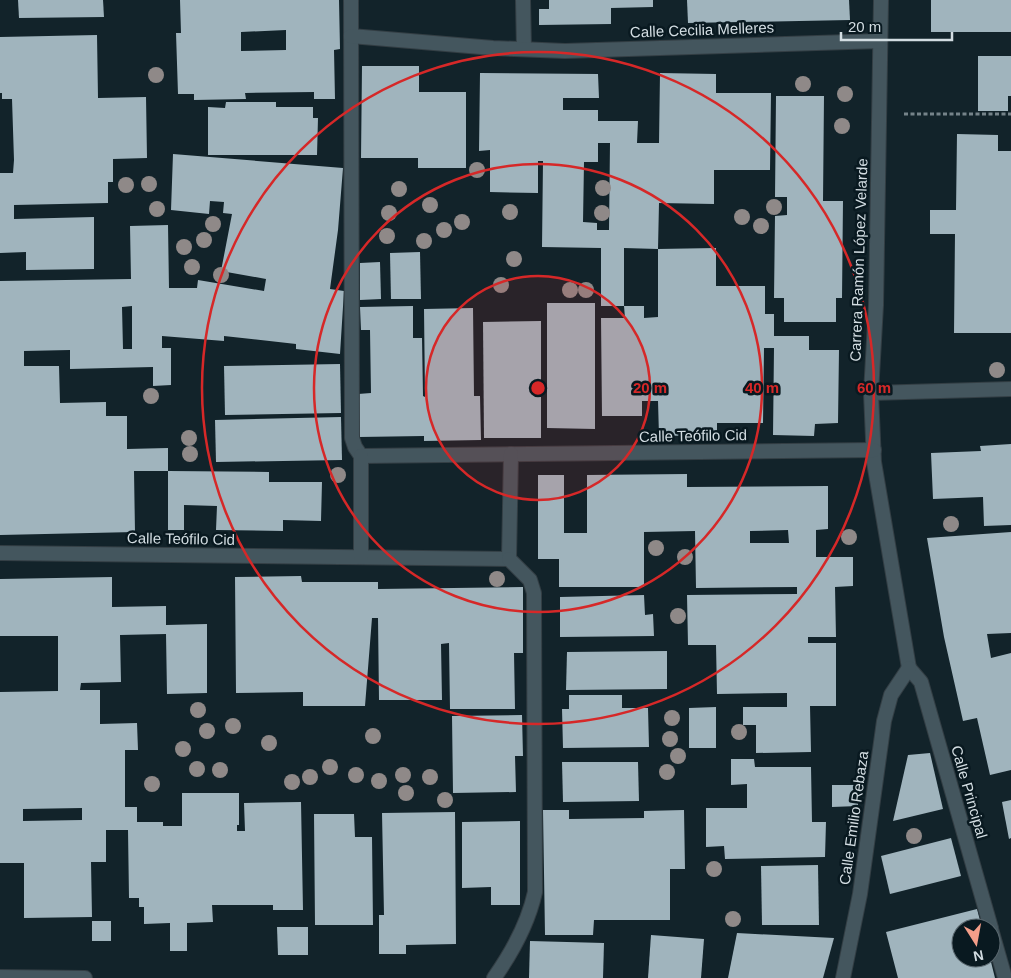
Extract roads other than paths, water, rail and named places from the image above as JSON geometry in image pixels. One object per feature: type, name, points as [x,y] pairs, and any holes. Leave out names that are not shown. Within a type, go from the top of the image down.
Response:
[{"type":"street","points":[[351,0],[352,438],[355,447],[362,456],[361,557]]},
{"type":"street","points":[[523,0],[524,48]]},
{"type":"street","name":"Carrera Ramón López Velarde","points":[[881,0],[876,305],[871,393],[874,462],[909,668]]},
{"type":"street","name":"Calle Cecilia Melleres","points":[[352,36],[493,48],[564,51],[880,41]]},
{"type":"street","points":[[871,393],[1011,389]]},
{"type":"street","name":"Calle Teófilo Cid","points":[[362,456],[874,450]]},
{"type":"street","points":[[494,978],[507,960],[523,931],[535,892],[534,594],[530,580],[510,558],[511,454]]},
{"type":"street","name":"Calle Teófilo Cid","points":[[0,553],[510,558]]},
{"type":"street","name":"Calle Principal","points":[[909,668],[921,682],[988,918]]},
{"type":"street","name":"Calle Emilio Rebaza","points":[[843,978],[860,894],[884,721],[891,695],[909,668]]},
{"type":"street","name":"Calle Principal","points":[[1001,964],[1005,978]]},
{"type":"street","points":[[0,977],[85,978]]}]
